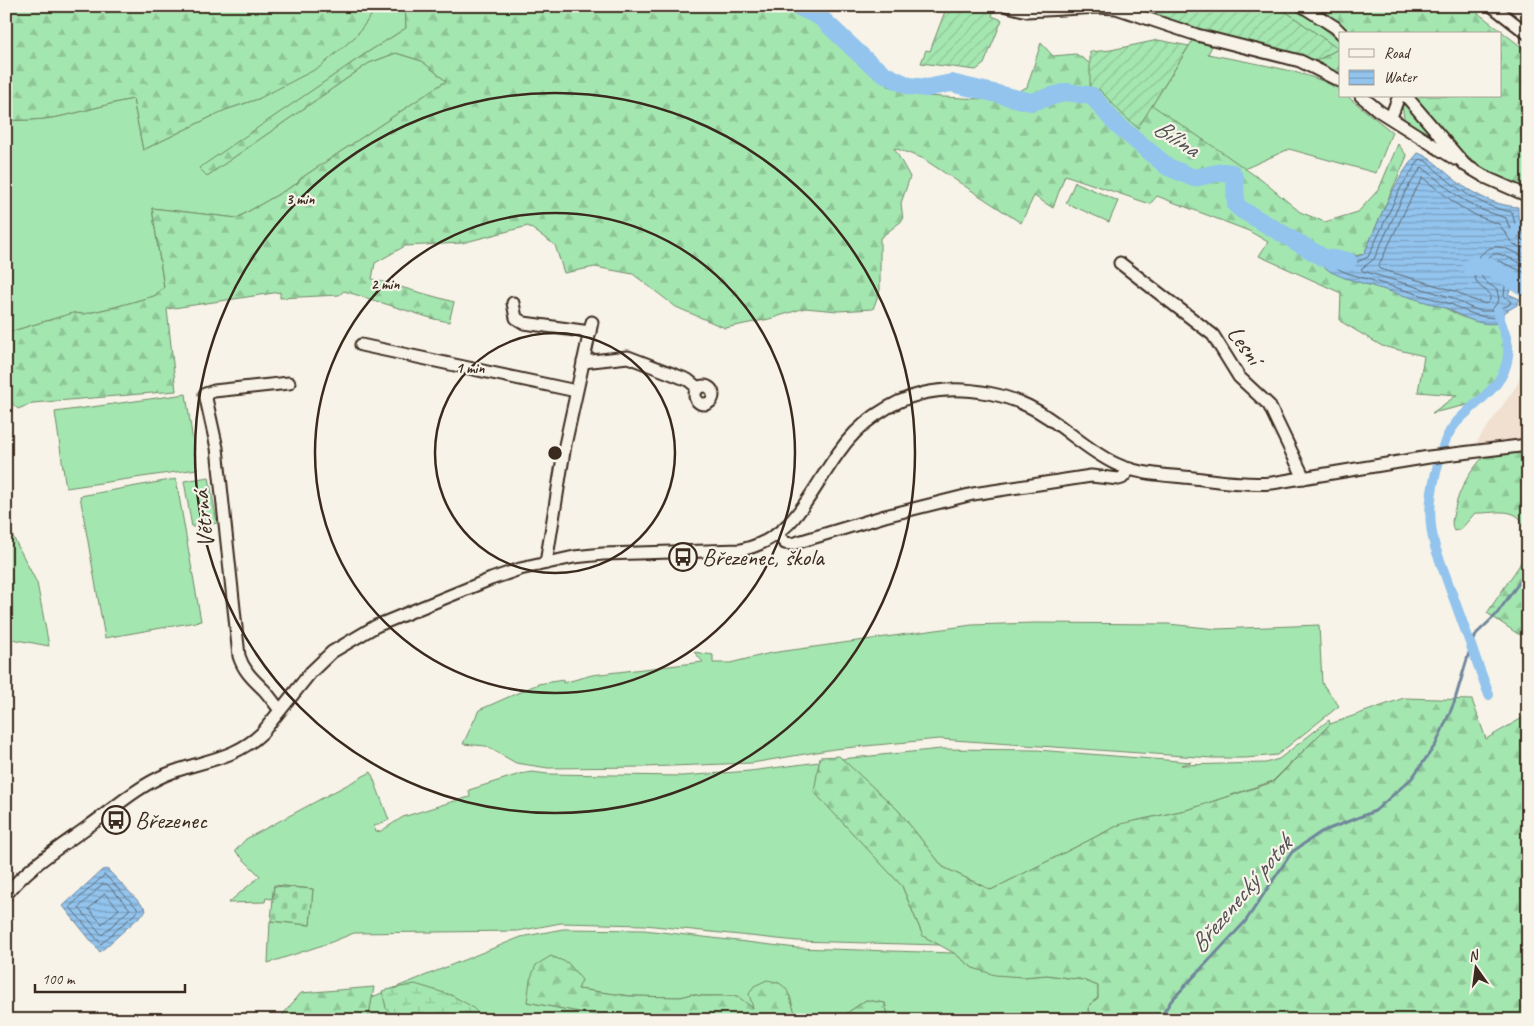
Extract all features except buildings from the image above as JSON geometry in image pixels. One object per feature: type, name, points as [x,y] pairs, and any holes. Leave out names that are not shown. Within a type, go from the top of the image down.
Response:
[{"type":"street","points":[[1008,6],[1027,11],[1098,7],[1116,8],[1197,34],[1300,61],[1339,80]]},
{"type":"street","points":[[1302,6],[1340,32]]},
{"type":"street","points":[[1492,6],[1528,34]]},
{"type":"street","points":[[1363,98],[1379,111],[1465,165],[1487,178],[1528,196]]},
{"type":"street","points":[[1391,117],[1398,98]]},
{"type":"street","points":[[1408,98],[1465,165]]},
{"type":"street","name":"Lesní","points":[[1120,263],[1213,335],[1239,377],[1269,405],[1304,478]]},
{"type":"street","points":[[513,303],[516,318],[524,323],[591,327],[564,445],[546,563]]},
{"type":"street","points":[[361,345],[576,390]]},
{"type":"street","points":[[583,362],[628,357],[688,380],[698,388]]},
{"type":"street","name":"Větrná","points":[[280,710],[247,674],[242,665],[217,448],[205,394],[214,391],[289,383]]},
{"type":"street","points":[[6,895],[40,862],[147,784],[179,770],[232,755],[242,750],[262,733],[311,672],[332,652],[376,626],[491,579],[546,563],[603,554],[741,550],[760,545],[778,535],[792,522],[840,450],[860,428],[891,405],[924,393],[945,390],[1000,396],[1046,416],[1096,453],[1130,469],[1149,473],[1247,484],[1272,483],[1429,457],[1528,445]]},
{"type":"street","points":[[778,535],[785,543],[796,544],[885,516],[973,494],[1091,476],[1119,480],[1130,469]]},
{"type":"shaded area","points":[[1528,354],[1528,439],[1482,447],[1476,443],[1517,385]]},
{"type":"green space","points":[[6,6],[378,6],[356,36],[320,67],[258,99],[225,110],[143,150],[133,99],[56,117],[6,120]]},
{"type":"green space","points":[[378,6],[405,6],[406,28],[365,54],[200,168],[207,176],[369,63],[396,53],[422,61],[446,81],[300,179],[298,183],[237,218],[152,208],[164,288],[154,296],[84,314],[73,313],[6,333],[6,120],[56,117],[133,99],[143,150],[225,110],[258,99],[356,36]]},
{"type":"green space","points":[[405,6],[796,6],[888,86],[926,96],[999,100],[1027,87],[1041,43],[1053,56],[1076,54],[1226,155],[1264,182],[1300,212],[1325,222],[1358,212],[1379,189],[1398,144],[1407,156],[1364,254],[1349,257],[1462,317],[1479,322],[1498,323],[1504,339],[1506,355],[1494,385],[1476,403],[1432,413],[1457,395],[1418,392],[1424,356],[1382,346],[1340,321],[1341,293],[1259,256],[1268,242],[1249,231],[1157,196],[1150,204],[1065,175],[1053,208],[1034,196],[1021,223],[922,158],[894,148],[910,177],[901,203],[903,220],[880,238],[880,290],[873,309],[838,311],[805,308],[769,319],[725,328],[676,307],[633,274],[595,267],[564,273],[555,245],[528,226],[462,243],[405,246],[375,263],[372,279],[454,302],[449,322],[344,291],[339,295],[280,298],[280,292],[167,309],[176,391],[33,403],[18,409],[6,398],[6,333],[73,313],[84,314],[154,296],[164,287],[152,208],[237,218],[298,183],[300,179],[446,81],[422,61],[396,53],[369,63],[207,176],[199,168],[406,28]]},
{"type":"green space","points":[[947,6],[995,6],[992,16],[1002,20],[984,64],[976,70],[921,63],[926,50],[930,51]]},
{"type":"green space","points":[[1128,6],[1278,6],[1338,49],[1316,61],[1275,47],[1175,24]]},
{"type":"green space","points":[[1278,6],[1292,6],[1309,17],[1339,40],[1339,50]]},
{"type":"green space","points":[[1312,6],[1469,6],[1528,52],[1528,189],[1490,173],[1459,151],[1415,98],[1502,98],[1502,32],[1347,32],[1327,15]]},
{"type":"green space","points":[[1196,35],[1215,40],[1208,54],[1297,73],[1330,84],[1339,90],[1339,98],[1350,98],[1392,132],[1376,173],[1289,149],[1242,170],[1138,128]]},
{"type":"green space","points":[[1158,40],[1189,46],[1138,128],[1100,90],[1090,88],[1090,52],[1111,50]]},
{"type":"green space","points":[[1338,49],[1339,75],[1316,61]]},
{"type":"green space","points":[[1402,104],[1410,108],[1444,145],[1404,119]]},
{"type":"green space","points":[[1075,182],[1118,201],[1109,222],[1066,203]]},
{"type":"green space","points":[[186,394],[197,469],[66,488],[55,412]]},
{"type":"green space","points":[[1528,450],[1528,546],[1526,531],[1521,519],[1510,513],[1475,513],[1461,529],[1454,531],[1452,520],[1459,495],[1470,473],[1486,454]]},
{"type":"green space","points":[[209,477],[217,523],[192,527],[184,481]]},
{"type":"green space","points":[[176,479],[201,621],[105,638],[80,496]]},
{"type":"green space","points":[[6,523],[37,583],[49,646],[6,638]]},
{"type":"green space","points":[[1528,547],[1528,635],[1518,634],[1487,613],[1519,566]]},
{"type":"green space","points":[[1035,623],[1168,624],[1217,629],[1319,625],[1322,683],[1339,706],[1277,755],[1246,758],[1212,758],[939,739],[834,749],[752,763],[548,768],[516,763],[486,746],[463,744],[479,710],[538,684],[563,680],[563,683],[592,675],[703,662],[694,652],[713,655],[713,663],[730,663],[771,653],[972,625]]},
{"type":"green space","points":[[1404,698],[1472,700],[1486,739],[1524,717],[1528,732],[1528,1020],[1093,1020],[1088,1009],[1091,1003],[1098,998],[1098,986],[1083,980],[1047,975],[1023,977],[995,975],[973,968],[954,953],[923,936],[902,886],[814,792],[820,757],[839,756],[898,810],[943,867],[991,890],[1121,824],[1190,809],[1273,782],[1330,724]]},
{"type":"green space","points":[[1329,720],[1330,724],[1273,781],[1190,809],[1121,824],[991,890],[943,867],[898,810],[841,759],[941,749],[1037,750],[1191,762],[1181,765],[1266,763],[1279,759]]},
{"type":"green space","points":[[819,762],[815,792],[902,886],[923,936],[940,945],[797,941],[645,925],[561,923],[518,931],[354,933],[268,963],[270,921],[310,925],[313,889],[274,885],[272,899],[266,898],[265,902],[228,903],[260,876],[235,851],[246,839],[371,772],[389,820],[374,826],[376,832],[381,831],[403,817],[470,797],[469,790],[532,772],[548,774],[682,776],[750,771]]},
{"type":"green space","points":[[274,886],[313,889],[310,925],[271,921]]},
{"type":"green space","points":[[563,929],[644,930],[797,948],[954,953],[973,968],[1023,977],[1047,975],[1083,980],[1098,986],[1098,998],[1091,1003],[1088,1009],[1093,1020],[889,1020],[885,1003],[866,1000],[837,1020],[806,1020],[801,1019],[794,1013],[790,996],[753,1009],[737,996],[701,996],[691,994],[681,997],[630,996],[578,989],[527,1002],[621,1020],[368,1020],[372,997],[521,937]]},
{"type":"green space","points":[[551,956],[568,963],[582,980],[578,989],[630,996],[681,997],[691,994],[701,996],[737,996],[753,1008],[749,994],[754,986],[767,980],[775,982],[781,984],[786,989],[796,1014],[806,1020],[621,1020],[527,1002],[530,980],[536,965]]},
{"type":"green space","points":[[415,984],[451,995],[471,1006],[485,1020],[396,1020],[386,1008],[382,991]]},
{"type":"green space","points":[[374,987],[368,1020],[278,1020],[301,993]]},
{"type":"green space","points":[[866,1000],[885,1003],[889,1020],[837,1020]]},
{"type":"water","points":[[1418,153],[1431,160],[1481,197],[1499,204],[1518,207],[1519,220],[1528,231],[1528,279],[1496,265],[1492,272],[1523,292],[1511,289],[1508,294],[1520,299],[1517,305],[1505,312],[1502,322],[1488,324],[1474,321],[1449,309],[1345,278],[1323,266],[1324,258],[1329,251],[1350,256],[1364,254],[1394,188],[1409,163]]},
{"type":"water","points":[[107,869],[146,911],[100,952],[63,906],[102,870]]},
{"type":"waterway","name":"Bílina","points":[[797,6],[820,17],[869,63],[886,75],[909,86],[927,88],[951,83],[1031,102],[1067,92],[1092,96],[1116,124],[1168,167],[1194,178],[1222,172],[1232,173],[1235,179],[1236,205],[1242,210],[1324,258],[1348,261]]},
{"type":"waterway","points":[[1513,235],[1521,224],[1528,220]]},
{"type":"waterway","name":"Bílina","points":[[1471,267],[1489,267],[1528,289]]},
{"type":"waterway","points":[[1489,695],[1435,547],[1430,512],[1434,480],[1442,448],[1448,435],[1456,423],[1495,385],[1506,366],[1508,344],[1498,311]]},
{"type":"waterway","name":"Březenecký potok","points":[[1159,1020],[1171,1001],[1245,922],[1292,852],[1321,832],[1375,811],[1412,778],[1436,744],[1454,703],[1471,646],[1477,633],[1496,615],[1528,570]]},
{"type":"place","name":"Březenec, škola","points":[[683,557]]},
{"type":"place","name":"Březenec","points":[[116,820]]}]
